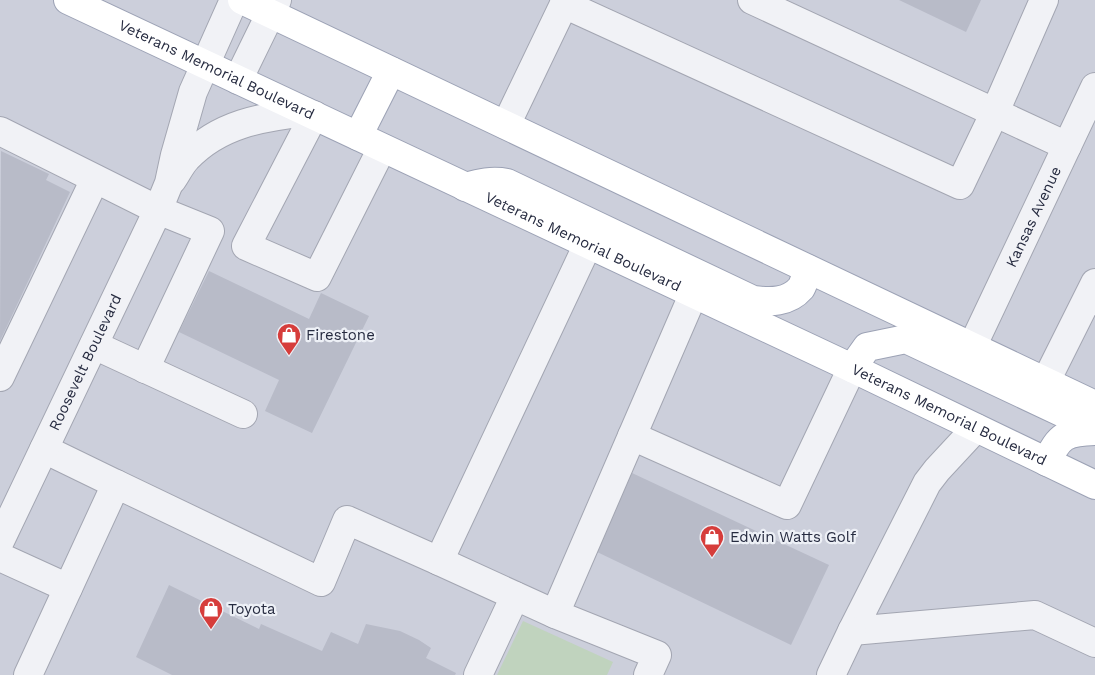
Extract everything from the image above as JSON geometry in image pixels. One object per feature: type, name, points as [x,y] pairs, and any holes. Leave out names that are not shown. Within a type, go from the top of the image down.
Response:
[{"type":"main road","name":"Veterans Memorial Boulevard","points":[[68,0],[852,368],[1095,485]]},
{"type":"main road","points":[[242,0],[274,7],[392,71],[1095,405]]},
{"type":"main road","points":[[370,142],[392,71]]},
{"type":"main road","points":[[465,186],[495,181],[507,183],[753,300],[774,302],[790,296],[801,287],[808,269]]},
{"type":"main road","points":[[852,368],[867,348],[906,339],[1095,430]]},
{"type":"main road","points":[[1047,462],[1054,447],[1062,438],[1077,432],[1095,430]]},
{"type":"street","name":"Roosevelt Boulevard","points":[[0,542],[158,210],[169,183],[193,92],[234,0]]},
{"type":"street","points":[[752,0],[1067,146]]},
{"type":"street","points":[[506,125],[565,2],[960,185],[995,112],[1044,0]]},
{"type":"street","points":[[238,80],[274,7]]},
{"type":"street","name":"Kansas Avenue","points":[[972,347],[1095,87]]},
{"type":"street","name":"Roosevelt Boulevard","points":[[169,183],[188,158],[213,137],[237,124],[272,116],[310,113]]},
{"type":"street","points":[[246,246],[310,113]]},
{"type":"street","points":[[0,131],[158,210],[317,277],[370,142]]},
{"type":"street","points":[[0,377],[95,179]]},
{"type":"street","points":[[145,369],[210,231]]},
{"type":"street","points":[[439,561],[588,244]]},
{"type":"street","points":[[1046,381],[1095,283]]},
{"type":"street","points":[[555,614],[694,295]]},
{"type":"street","points":[[94,345],[243,414]]},
{"type":"street","points":[[632,436],[787,505],[852,368]]},
{"type":"street","points":[[830,675],[927,483],[976,428]]},
{"type":"street","points":[[44,449],[321,582],[347,520],[555,614],[657,655],[648,675]]},
{"type":"street","points":[[28,675],[116,484]]},
{"type":"street","points":[[0,557],[68,588]]},
{"type":"street","points":[[478,675],[515,596]]},
{"type":"street","points":[[852,631],[1035,615],[1095,644]]},
{"type":"shaded area","points":[[0,0],[1095,0],[1095,675],[0,675]]},
{"type":"green space","points":[[523,621],[613,662],[607,675],[497,675]]},
{"type":"building","points":[[899,0],[981,0],[966,32]]},
{"type":"building","points":[[1,151],[49,174],[46,180],[70,192],[0,341]]},
{"type":"building","name":"Firestone","points":[[209,271],[309,319],[321,293],[369,316],[312,433],[265,411],[279,380],[179,332]]},
{"type":"building","name":"Edwin Watts Golf","points":[[632,473],[829,565],[791,645],[595,551]]},
{"type":"building","name":"Toyota","points":[[169,585],[259,629],[261,624],[322,651],[331,632],[358,644],[366,624],[400,631],[431,648],[426,658],[456,673],[455,675],[172,675],[136,657]]},
{"type":"place","name":"Firestone","points":[[289,356]]},
{"type":"place","name":"Edwin Watts Golf","points":[[712,558]]},
{"type":"place","name":"Toyota","points":[[211,630]]}]
